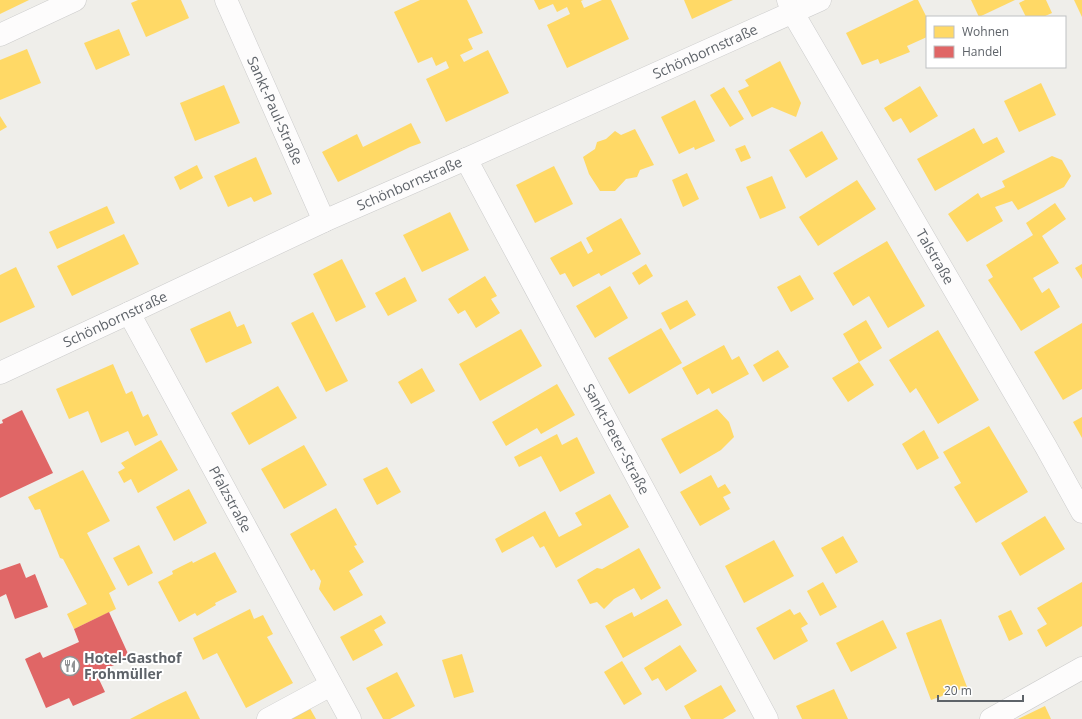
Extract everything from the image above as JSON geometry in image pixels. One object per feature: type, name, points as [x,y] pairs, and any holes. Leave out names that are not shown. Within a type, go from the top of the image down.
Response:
[{"type":"street","points":[[0,35],[75,0]]},
{"type":"street","name":"Sankt-Paul-Straße","points":[[226,0],[324,221]]},
{"type":"street","name":"Schönbornstraße","points":[[0,373],[129,314],[324,221],[466,158],[791,6],[820,0]]},
{"type":"street","name":"Talstraße","points":[[791,6],[1082,512]]},
{"type":"street","name":"Sankt-Peter-Straße","points":[[466,158],[767,719]]},
{"type":"street","name":"Pfalzstraße","points":[[129,314],[350,719]]},
{"type":"street","points":[[991,719],[1082,668]]},
{"type":"street","points":[[268,719],[331,685]]},
{"type":"building: Wohnen","points":[[0,0],[29,0],[0,14]]},
{"type":"building: Wohnen","points":[[138,0],[181,0],[189,18],[146,37],[131,3]]},
{"type":"building: Wohnen","points":[[420,0],[467,0],[483,33],[468,39],[473,49],[460,55],[464,62],[488,50],[509,93],[446,122],[426,79],[449,68],[446,61],[436,66],[432,57],[418,63],[394,12]]},
{"type":"building: Wohnen","points":[[534,0],[583,0],[581,1],[584,8],[602,0],[611,0],[629,39],[567,68],[547,25],[570,14],[567,7],[557,12],[553,4],[539,10]]},
{"type":"building: Wohnen","points":[[684,0],[733,0],[692,19]]},
{"type":"building: Wohnen","points":[[914,0],[918,0],[926,16],[926,37],[907,46],[910,52],[880,64],[878,59],[862,65],[846,33]]},
{"type":"building: Wohnen","points":[[971,0],[1015,0],[981,16],[979,16]]},
{"type":"building: Wohnen","points":[[1025,0],[1046,0],[1052,13],[1045,16],[1026,16],[1019,3]]},
{"type":"building: Wohnen","points":[[1074,0],[1082,0],[1082,17]]},
{"type":"building: Wohnen","points":[[119,29],[130,55],[96,70],[84,43]]},
{"type":"building: Wohnen","points":[[27,49],[41,83],[0,100],[0,60]]},
{"type":"building: Wohnen","points":[[780,61],[801,103],[796,117],[772,107],[752,117],[738,91],[749,86],[745,80]]},
{"type":"building: Wohnen","points":[[1041,83],[1056,115],[1019,132],[1004,101]]},
{"type":"building: Wohnen","points":[[224,85],[240,123],[195,141],[180,103]]},
{"type":"building: Wohnen","points":[[920,86],[938,116],[910,133],[901,118],[893,122],[884,108]]},
{"type":"building: Wohnen","points":[[724,87],[744,119],[730,127],[710,95]]},
{"type":"building: Wohnen","points":[[695,100],[715,141],[695,150],[694,147],[679,154],[661,117]]},
{"type":"building: Wohnen","points":[[0,116],[7,127],[0,131]]},
{"type":"building: Wohnen","points":[[411,123],[421,143],[338,182],[322,152],[357,134],[363,147]]},
{"type":"building: Wohnen","points":[[974,128],[983,144],[997,137],[1005,152],[935,191],[917,159]]},
{"type":"building: Wohnen","points":[[635,129],[654,165],[640,170],[637,177],[626,179],[615,191],[600,191],[589,174],[583,157],[595,149],[597,142],[606,139],[615,131],[621,135]]},
{"type":"building: Wohnen","points":[[822,131],[838,159],[806,178],[789,150]]},
{"type":"building: Wohnen","points":[[745,145],[751,158],[741,162],[735,149]]},
{"type":"building: Wohnen","points":[[1052,156],[1062,160],[1071,176],[1064,187],[1018,210],[1012,201],[995,207],[1003,221],[967,242],[948,214],[978,193],[981,198],[1005,187],[1002,181]]},
{"type":"building: Wohnen","points":[[256,157],[272,194],[254,202],[251,197],[228,207],[214,176]]},
{"type":"building: Wohnen","points":[[197,165],[203,178],[180,190],[174,177]]},
{"type":"building: Wohnen","points":[[554,166],[573,204],[535,223],[516,185]]},
{"type":"building: Wohnen","points":[[687,173],[699,199],[683,207],[672,180]]},
{"type":"building: Wohnen","points":[[772,176],[786,208],[760,219],[746,187]]},
{"type":"building: Wohnen","points":[[857,180],[876,209],[818,246],[799,217]]},
{"type":"building: Wohnen","points":[[1055,203],[1066,219],[1042,236],[1059,263],[1033,278],[1042,293],[1049,288],[1060,307],[1021,331],[988,280],[993,277],[986,265],[1033,235],[1026,223]]},
{"type":"building: Wohnen","points":[[107,206],[115,223],[57,249],[49,232]]},
{"type":"building: Wohnen","points":[[450,212],[469,250],[422,272],[403,235]]},
{"type":"building: Wohnen","points":[[621,218],[641,254],[601,276],[599,273],[573,287],[565,273],[560,275],[550,258],[581,241],[588,254],[593,251],[586,238]]},
{"type":"building: Wohnen","points":[[124,234],[139,264],[72,296],[57,266]]},
{"type":"building: Wohnen","points":[[887,241],[925,306],[888,328],[869,296],[853,306],[833,273]]},
{"type":"building: Wohnen","points":[[342,259],[366,307],[336,322],[313,274]]},
{"type":"building: Wohnen","points":[[646,264],[653,276],[639,285],[632,273]]},
{"type":"building: Wohnen","points":[[1082,264],[1082,279],[1075,268]]},
{"type":"building: Wohnen","points":[[16,267],[35,307],[0,323],[0,275]]},
{"type":"building: Wohnen","points":[[800,275],[814,299],[791,312],[777,287]]},
{"type":"building: Wohnen","points":[[485,276],[497,296],[491,299],[500,313],[476,328],[465,310],[458,314],[448,299]]},
{"type":"building: Wohnen","points":[[405,277],[417,301],[388,316],[375,293]]},
{"type":"building: Wohnen","points":[[610,286],[628,318],[595,338],[576,306]]},
{"type":"building: Wohnen","points":[[687,300],[696,315],[670,330],[661,313]]},
{"type":"building: Wohnen","points":[[230,311],[237,327],[244,324],[252,343],[206,363],[190,329]]},
{"type":"building: Wohnen","points":[[313,312],[348,381],[326,392],[291,323]]},
{"type":"building: Wohnen","points":[[866,320],[882,348],[859,362],[843,334]]},
{"type":"building: Wohnen","points":[[1082,323],[1082,389],[1063,400],[1034,352]]},
{"type":"building: Wohnen","points":[[661,328],[682,363],[629,394],[608,358]]},
{"type":"building: Wohnen","points":[[521,329],[542,366],[480,401],[459,364]]},
{"type":"building: Wohnen","points":[[938,330],[979,400],[938,424],[916,388],[910,393],[889,360]]},
{"type":"building: Wohnen","points":[[724,345],[732,360],[739,356],[749,374],[712,394],[709,388],[697,395],[682,368]]},
{"type":"building: Wohnen","points":[[778,350],[789,367],[763,382],[753,365]]},
{"type":"building: Wohnen","points":[[859,362],[874,385],[848,402],[832,378]]},
{"type":"building: Wohnen","points":[[113,364],[126,394],[132,391],[143,417],[148,414],[158,435],[135,446],[128,431],[101,443],[88,411],[69,419],[56,389]]},
{"type":"building: Wohnen","points":[[422,368],[435,391],[411,404],[398,382]]},
{"type":"building: Wohnen","points":[[557,384],[575,415],[541,434],[537,428],[506,446],[492,422]]},
{"type":"building: Wohnen","points":[[278,386],[297,418],[249,445],[231,413]]},
{"type":"building: Wohnen","points":[[717,409],[729,422],[734,437],[721,450],[680,474],[661,439]]},
{"type":"building: Wohnen","points":[[1082,417],[1082,438],[1073,422]]},
{"type":"building: Wohnen","points":[[989,426],[1028,492],[976,523],[954,487],[961,483],[943,452]]},
{"type":"building: Wohnen","points":[[924,430],[939,458],[917,470],[902,444]]},
{"type":"building: Wohnen","points":[[557,434],[562,445],[577,437],[595,473],[560,492],[541,456],[519,467],[514,457]]},
{"type":"building: Wohnen","points":[[161,440],[178,470],[138,493],[131,479],[124,483],[118,472],[125,468],[121,463]]},
{"type":"building: Wohnen","points":[[304,445],[327,485],[284,509],[261,469]]},
{"type":"building: Wohnen","points":[[387,467],[401,492],[377,505],[363,479]]},
{"type":"building: Wohnen","points":[[83,470],[110,521],[87,533],[116,589],[109,593],[116,609],[74,629],[67,614],[87,604],[63,559],[60,558],[40,509],[35,510],[28,497]]},
{"type":"building: Wohnen","points":[[711,475],[718,488],[725,484],[731,493],[723,497],[730,509],[700,526],[680,492]]},
{"type":"building: Wohnen","points":[[189,489],[207,523],[174,541],[156,507]]},
{"type":"building: Wohnen","points":[[610,494],[629,527],[556,568],[544,546],[540,548],[533,536],[502,553],[495,539],[545,511],[559,537],[582,525],[575,513]]},
{"type":"building: Wohnen","points":[[336,508],[357,545],[354,546],[364,562],[349,571],[363,595],[334,611],[319,589],[321,581],[314,569],[311,571],[290,534]]},
{"type":"building: Wohnen","points":[[1045,516],[1065,549],[1020,576],[1001,543]]},
{"type":"building: Wohnen","points":[[843,536],[858,562],[836,574],[821,548]]},
{"type":"building: Wohnen","points":[[774,540],[794,576],[744,603],[725,566]]},
{"type":"building: Wohnen","points":[[139,545],[153,573],[128,586],[113,558]]},
{"type":"building: Wohnen","points":[[639,548],[661,588],[641,600],[634,588],[614,599],[604,609],[597,602],[590,604],[577,580],[597,568],[602,569]]},
{"type":"building: Wohnen","points":[[215,552],[237,592],[215,603],[216,605],[197,616],[195,613],[179,622],[158,582],[173,574],[172,571]]},
{"type":"building: Wohnen","points":[[823,582],[837,607],[820,616],[807,591]]},
{"type":"building: Wohnen","points":[[1082,582],[1082,626],[1046,647],[1037,630],[1047,624],[1037,608]]},
{"type":"building: Wohnen","points":[[667,599],[682,625],[623,658],[605,626],[632,612],[634,617]]},
{"type":"building: Wohnen","points":[[250,609],[254,619],[263,615],[273,634],[267,637],[293,683],[246,708],[217,653],[203,660],[193,638]]},
{"type":"building: Wohnen","points":[[790,609],[794,615],[800,612],[808,624],[801,628],[808,641],[774,660],[756,628]]},
{"type":"building: Wohnen","points":[[1011,610],[1023,634],[1009,641],[998,616]]},
{"type":"building: Wohnen","points":[[381,615],[386,623],[374,630],[383,645],[353,661],[340,637]]},
{"type":"building: Wohnen","points":[[941,619],[967,687],[931,700],[906,633]]},
{"type":"building: Wohnen","points":[[883,620],[897,648],[851,672],[836,643]]},
{"type":"building: Wohnen","points":[[680,645],[697,671],[666,691],[658,678],[652,681],[644,668]]},
{"type":"building: Wohnen","points":[[462,654],[474,692],[454,698],[442,660]]},
{"type":"building: Wohnen","points":[[622,661],[642,694],[624,705],[604,672]]},
{"type":"building: Wohnen","points":[[397,672],[415,706],[390,719],[383,719],[366,688]]},
{"type":"building: Wohnen","points":[[721,685],[736,711],[723,719],[691,719],[684,706]]},
{"type":"building: Wohnen","points":[[834,689],[848,719],[802,719],[796,706]]},
{"type":"building: Wohnen","points":[[186,691],[200,719],[130,719],[161,703]]},
{"type":"building: Wohnen","points":[[308,705],[316,719],[282,719]]},
{"type":"building: Wohnen","points":[[1045,706],[1051,719],[1018,719]]},
{"type":"building: Handel","points":[[22,410],[53,473],[0,498],[0,424],[3,423],[2,420]]},
{"type":"building: Handel","points":[[20,563],[26,578],[35,574],[48,607],[15,619],[6,594],[0,597],[0,570]]},
{"type":"building: Handel","name":"Hotel-Gasthof Frohmüller","points":[[109,612],[130,658],[96,673],[105,692],[73,706],[69,698],[46,708],[25,659],[40,652],[43,658],[79,642],[74,629]]},
{"type":"place","name":"Hotel-Gasthof Frohmüller","points":[[70,666]]}]
